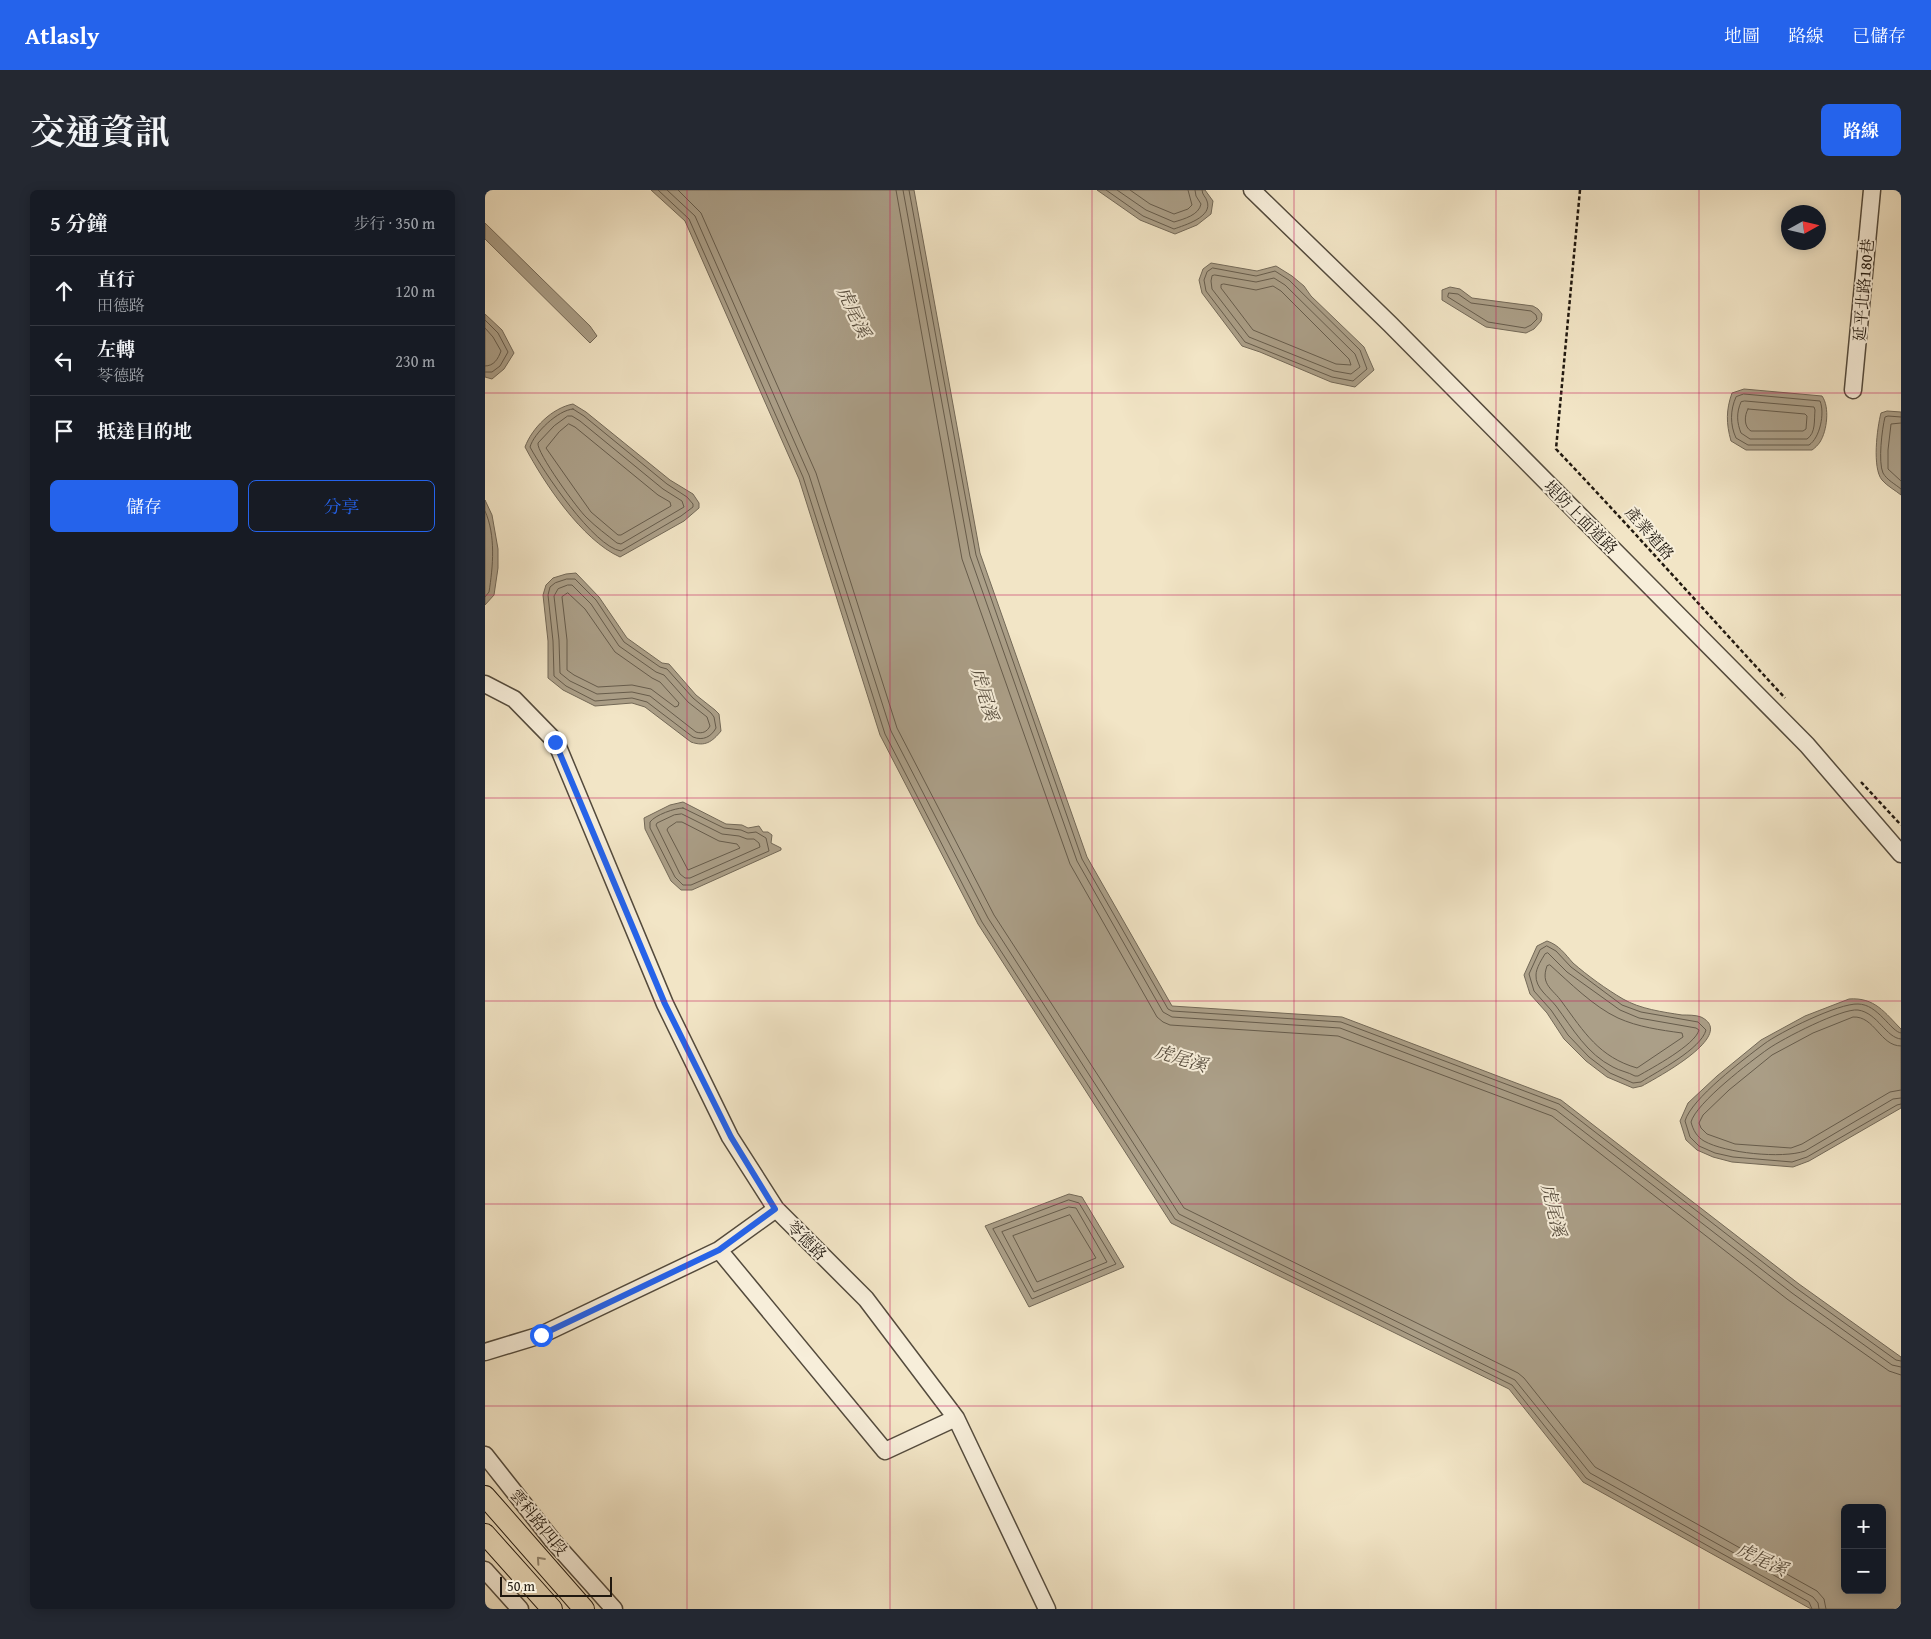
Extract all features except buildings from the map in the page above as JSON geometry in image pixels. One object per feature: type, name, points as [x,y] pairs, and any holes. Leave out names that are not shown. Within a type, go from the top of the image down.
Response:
[{"type":"main road","name":"雲科路四段","points":[[485,1496],[585,1609]]},
{"type":"main road","points":[[485,1534],[552,1609]]},
{"type":"street","name":"堤防上面道路","points":[[1251,190],[1390,324],[1807,745],[1901,854]]},
{"type":"street","name":"延平北路180巷","points":[[1853,390],[1872,190]]},
{"type":"street","name":"苓德路","points":[[485,684],[514,700],[555,742],[665,1004],[731,1137],[775,1209],[866,1299],[956,1418],[1047,1609]]},
{"type":"street","points":[[485,1352],[541,1335],[719,1250],[775,1209]]},
{"type":"street","points":[[719,1250],[885,1451],[956,1418]]},
{"type":"street","name":"雲科路四段","points":[[485,1455],[553,1541],[614,1609]]},
{"type":"street","points":[[485,1570],[520,1609]]},
{"type":"path","name":"產業道路","points":[[1580,190],[1556,449],[1643,540],[1664,568],[1786,700]]},
{"type":"path","points":[[1857,777],[1901,825]]},
{"type":"water","name":"虎尾溪","points":[[651,190],[914,190],[980,553],[1087,857],[1172,1006],[1342,1017],[1561,1100],[1799,1284],[1901,1357],[1901,1609],[1811,1609],[1583,1482],[1509,1389],[1171,1223],[978,924],[880,735],[799,479],[685,221]]},
{"type":"water","points":[[1097,190],[1205,190],[1213,201],[1211,214],[1197,225],[1175,234],[1140,220]]},
{"type":"water","points":[[485,223],[590,326],[597,336],[590,343],[485,239]]},
{"type":"water","points":[[1211,263],[1257,271],[1276,266],[1292,276],[1364,347],[1374,370],[1355,387],[1331,382],[1242,346],[1202,293],[1199,280],[1203,269]]},
{"type":"water","points":[[1450,287],[1460,289],[1472,298],[1533,306],[1542,314],[1541,321],[1534,329],[1526,333],[1486,327],[1442,300],[1442,290]]},
{"type":"water","points":[[485,314],[502,330],[514,353],[504,369],[492,379],[485,377]]},
{"type":"water","points":[[1744,389],[1822,396],[1826,406],[1827,419],[1819,443],[1812,450],[1746,450],[1731,441],[1727,417],[1730,399],[1732,393]]},
{"type":"water","points":[[573,404],[586,412],[670,480],[693,494],[699,503],[699,508],[684,521],[620,557],[592,538],[553,493],[525,447],[538,426],[550,414]]},
{"type":"water","points":[[1887,411],[1901,412],[1901,495],[1882,480],[1877,467],[1876,448],[1879,420],[1881,413]]},
{"type":"water","points":[[485,500],[492,515],[498,549],[498,568],[494,595],[485,605]]},
{"type":"water","points":[[576,573],[599,597],[627,638],[662,663],[669,664],[696,695],[719,714],[721,731],[708,743],[691,742],[645,707],[632,703],[595,706],[563,690],[548,678],[548,641],[543,595],[546,585],[553,578]]},
{"type":"water","points":[[683,802],[726,824],[742,825],[748,828],[759,826],[763,832],[768,832],[772,835],[771,843],[781,848],[781,850],[692,890],[681,890],[671,881],[645,829],[644,818],[670,805]]},
{"type":"water","points":[[1547,941],[1558,947],[1573,963],[1591,977],[1623,999],[1652,1010],[1701,1017],[1710,1025],[1709,1034],[1702,1045],[1691,1055],[1642,1086],[1633,1088],[1607,1077],[1586,1061],[1564,1039],[1547,1013],[1530,994],[1524,975],[1537,946]]},
{"type":"water","points":[[1849,999],[1873,1003],[1901,1029],[1901,1108],[1809,1161],[1793,1167],[1732,1162],[1697,1150],[1686,1140],[1680,1121],[1688,1103],[1717,1076],[1761,1040],[1805,1016]]},
{"type":"water","points":[[1069,1194],[1082,1197],[1124,1267],[1029,1307],[985,1226]]},
{"type":"route","points":[[541,1335],[719,1250],[775,1209],[731,1137],[665,1004],[555,742]]}]
